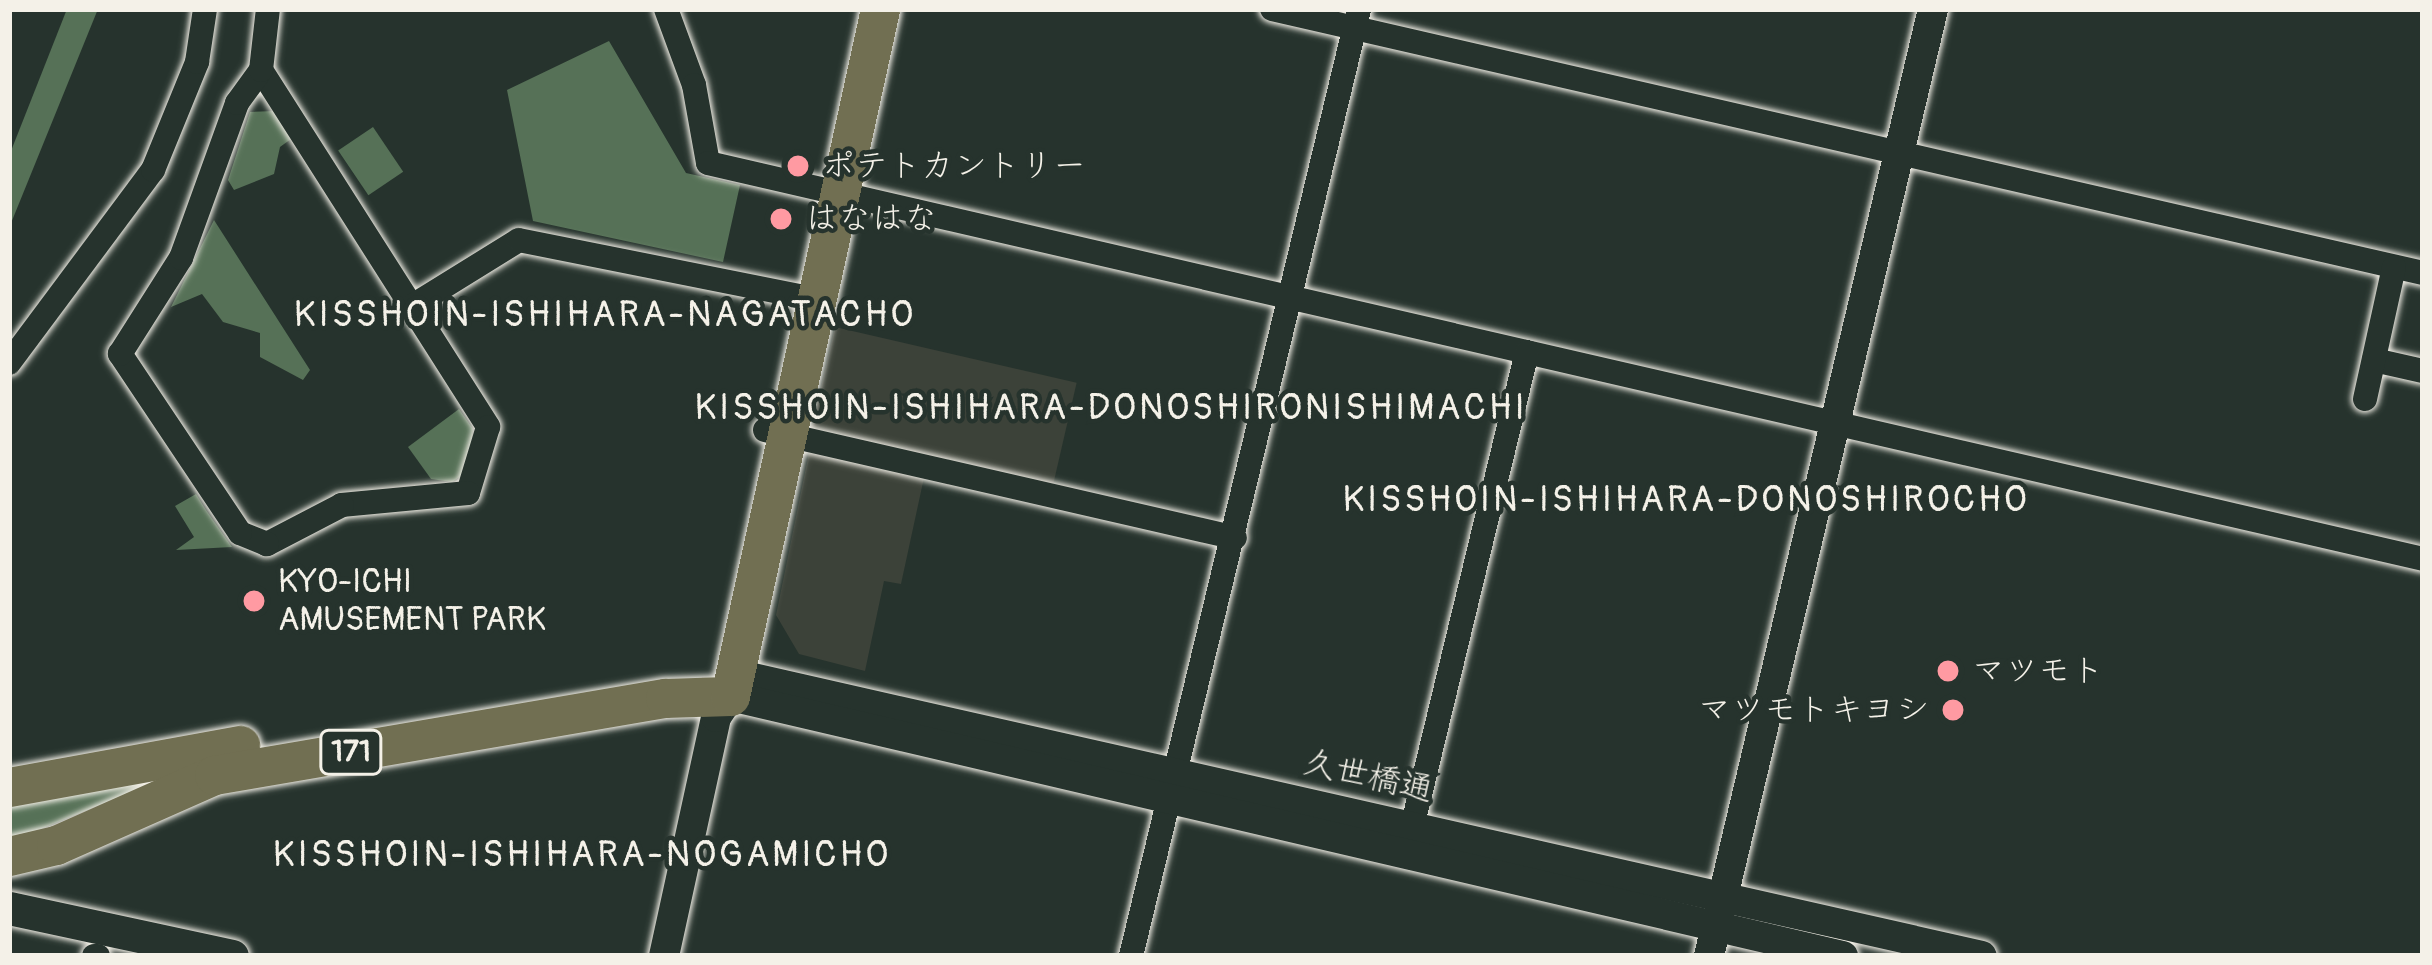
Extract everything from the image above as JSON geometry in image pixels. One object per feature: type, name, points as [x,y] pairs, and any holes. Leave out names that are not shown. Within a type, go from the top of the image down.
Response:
[{"type":"highway","points":[[828,192],[856,9]]},
{"type":"highway","points":[[720,692],[828,192],[880,9]]},
{"type":"highway","name":"171","points":[[9,787],[657,674],[720,692]]},
{"type":"highway","name":"171","points":[[9,856],[56,845],[214,775],[720,692]]},
{"type":"main road","points":[[9,908],[182,951],[232,956]]},
{"type":"street","points":[[9,363],[152,170],[197,62],[206,9]]},
{"type":"street","points":[[261,70],[488,427],[474,487],[342,505],[278,543],[251,541],[120,354],[181,258],[237,103],[261,70],[268,9]]},
{"type":"street","points":[[666,9],[694,86],[708,163],[2423,559]]},
{"type":"street","points":[[1272,9],[1357,18],[1897,155],[2423,273]]},
{"type":"street","points":[[1712,941],[1830,425],[1933,9]]},
{"type":"street","points":[[1131,956],[1357,18]]},
{"type":"street","points":[[414,305],[519,240],[805,297]]},
{"type":"street","points":[[2365,399],[2394,267]]},
{"type":"street","points":[[1409,838],[1527,352]]},
{"type":"street","points":[[2374,360],[2423,371]]},
{"type":"street","points":[[776,433],[1235,538]]},
{"type":"street","points":[[664,956],[720,692]]},
{"type":"street","name":"久世橋通","points":[[720,692],[1175,784],[1409,838],[1723,894],[1982,956]]},
{"type":"street","name":"久世橋通","points":[[1409,838],[1712,941],[1844,956]]},
{"type":"shaded area","points":[[835,327],[1077,383],[1052,490],[810,434]]},
{"type":"shaded area","points":[[810,448],[925,473],[901,584],[884,581],[865,671],[799,654],[776,615]]},
{"type":"green space","points":[[67,9],[98,9],[9,228],[9,156]]},
{"type":"green space","points":[[609,41],[686,173],[740,185],[723,262],[533,221],[507,90]]},
{"type":"green space","points":[[276,111],[291,139],[280,147],[274,174],[234,190],[228,180],[250,112]]},
{"type":"green space","points":[[373,127],[403,172],[368,195],[338,150]]},
{"type":"green space","points":[[214,220],[310,370],[303,380],[260,357],[260,333],[223,322],[202,294],[171,307]]},
{"type":"green space","points":[[459,409],[473,429],[468,471],[452,482],[431,479],[408,447]]},
{"type":"green space","points":[[196,494],[232,547],[176,550],[194,537],[175,506]]},
{"type":"green space","points":[[157,770],[158,781],[9,842],[9,805]]},
{"type":"place","name":"ポテトカントリー","points":[[798,166]]},
{"type":"place","name":"はなはな","points":[[781,219]]},
{"type":"place","name":"KYO-ICHI AMUSEMENT PARK","points":[[254,601]]},
{"type":"place","name":"マツモト","points":[[1948,671]]},
{"type":"place","name":"マツモトキヨシ","points":[[1953,710]]},
{"type":"district","name":"KISSHOIN-ISHIHARA-NAGATACHO","points":[[605,315]]},
{"type":"district","name":"KISSHOIN-ISHIHARA-DONOSHIRONISHIMACHI","points":[[1111,408]]},
{"type":"district","name":"KISSHOIN-ISHIHARA-DONOSHIROCHO","points":[[1686,500]]},
{"type":"district","name":"KISSHOIN-ISHIHARA-NOGAMICHO","points":[[582,855]]}]
